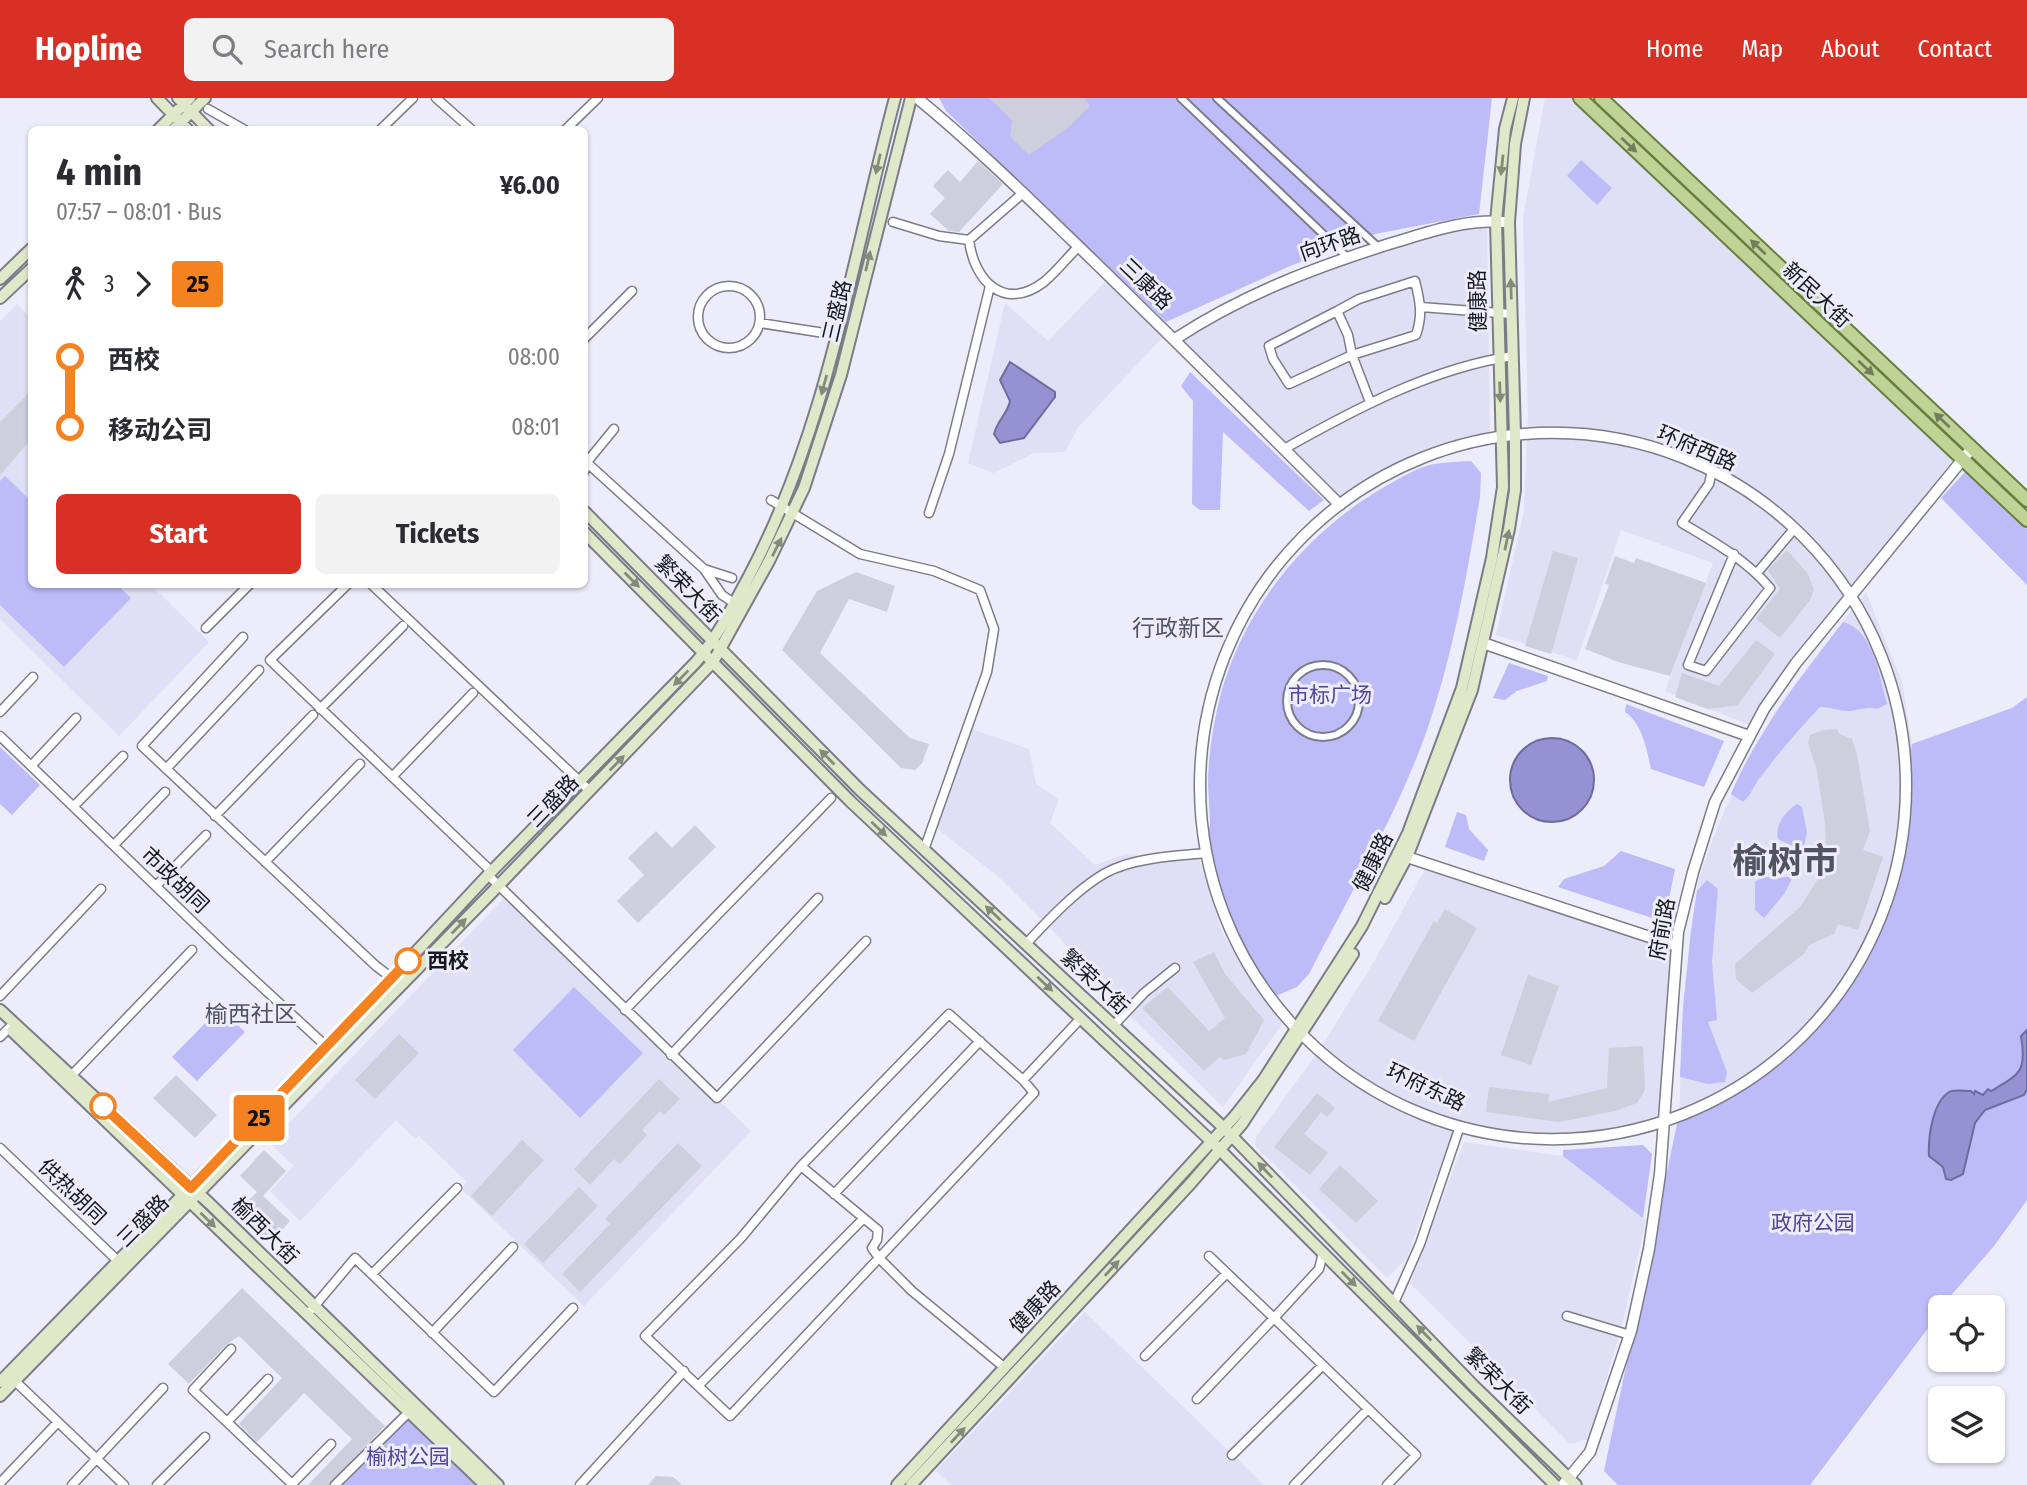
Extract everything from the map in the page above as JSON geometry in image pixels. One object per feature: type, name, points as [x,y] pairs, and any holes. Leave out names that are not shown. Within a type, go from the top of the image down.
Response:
[{"type":"main road","points":[[156,98],[179,124]]},
{"type":"main road","name":"三盛路","points":[[0,1382],[499,886],[713,662],[734,603],[783,506],[820,400],[895,98]]},
{"type":"main road","name":"三盛路","points":[[0,1396],[490,874],[704,653],[717,645],[794,512],[841,375],[911,98]]},
{"type":"main road","name":"健康路","points":[[1298,1034],[1363,926],[1408,833],[1462,688],[1492,558],[1503,487],[1496,221],[1506,129],[1513,98]]},
{"type":"main road","name":"健康路","points":[[911,1485],[1228,1132],[1370,927],[1407,857],[1472,690],[1509,529],[1514,489],[1515,435],[1509,222],[1515,144],[1524,98]]},
{"type":"main road","name":"新民大街","points":[[1580,98],[2027,520]]},
{"type":"main road","name":"新民大街","points":[[1601,98],[2027,500]]},
{"type":"main road","points":[[179,124],[186,103]]},
{"type":"main road","points":[[186,103],[206,104]]},
{"type":"main road","points":[[186,103],[206,126]]},
{"type":"main road","points":[[0,279],[28,252]]},
{"type":"main road","points":[[0,298],[28,272]]},
{"type":"main road","name":"繁荣大街","points":[[588,514],[860,790],[1228,1132],[1570,1483]]},
{"type":"main road","name":"繁荣大街","points":[[588,536],[850,801],[1216,1146],[1555,1485]]},
{"type":"main road","name":"榆西大街","points":[[0,1010],[310,1310],[498,1485]]},
{"type":"main road","name":"榆西大街","points":[[0,1019],[191,1194]]},
{"type":"main road","name":"健康路","points":[[897,1485],[1216,1146]]},
{"type":"main road","name":"榆西大街","points":[[310,1310],[409,1412],[485,1485]]},
{"type":"street","points":[[384,126],[413,98]]},
{"type":"street","points":[[436,98],[468,126]]},
{"type":"street","points":[[569,126],[598,98]]},
{"type":"street","name":"三康路","points":[[917,98],[944,118],[1079,246],[1340,505]]},
{"type":"street","points":[[1181,98],[1347,257]]},
{"type":"street","points":[[1217,98],[1379,248]]},
{"type":"street","points":[[206,104],[239,126]]},
{"type":"street","points":[[892,222],[939,236],[969,240],[1023,193]]},
{"type":"street","name":"向环路","points":[[1175,339],[1213,314],[1271,285],[1347,257],[1453,224],[1509,222]]},
{"type":"street","points":[[969,240],[971,258],[980,277],[990,286],[1015,294],[1042,283],[1079,246]]},
{"type":"street","points":[[1415,281],[1421,307],[1416,335],[1352,355],[1289,384],[1273,359],[1269,346],[1359,299],[1415,281]]},
{"type":"street","points":[[724,286],[734,286],[743,289],[757,302],[760,323],[749,341],[729,348],[709,341],[702,332],[698,312],[709,293],[724,286]]},
{"type":"street","points":[[929,513],[950,454],[990,286]]},
{"type":"street","points":[[588,335],[632,291]]},
{"type":"street","points":[[1421,307],[1511,314]]},
{"type":"street","points":[[1337,311],[1348,335],[1352,355],[1370,402]]},
{"type":"street","points":[[760,323],[824,333]]},
{"type":"street","points":[[1284,449],[1370,402],[1441,375],[1513,356]]},
{"type":"street","points":[[588,459],[614,429]]},
{"type":"street","name":"环府西路","points":[[1227,651],[1246,612],[1270,575],[1299,541],[1362,489],[1410,464],[1465,444],[1515,435],[1564,433],[1613,438],[1661,450],[1712,471],[1749,492],[1794,529],[1822,557],[1851,597],[1874,640],[1892,687],[1902,735],[1906,784],[1903,833],[1893,882],[1877,928]]},
{"type":"street","name":"府前路","points":[[1570,1483],[1590,1452],[1630,1335],[1649,1249],[1665,1123],[1677,946],[1704,834],[1715,802],[1749,736],[1797,663],[1972,448]]},
{"type":"street","points":[[588,463],[704,569],[722,595],[734,603]]},
{"type":"street","points":[[1712,471],[1709,484],[1682,523],[1734,554],[1770,588],[1706,671],[1688,665],[1734,554]]},
{"type":"street","points":[[771,500],[860,554],[934,571],[980,590],[994,629],[987,672],[924,850]]},
{"type":"street","points":[[1757,573],[1794,529]]},
{"type":"street","points":[[704,569],[732,578]]},
{"type":"street","points":[[206,628],[246,588]]},
{"type":"street","points":[[344,588],[270,660],[393,776],[499,886],[717,1098],[866,941]]},
{"type":"street","points":[[375,588],[590,790]]},
{"type":"street","points":[[320,709],[403,626]]},
{"type":"street","points":[[243,637],[142,746],[376,966],[393,978]]},
{"type":"street","points":[[1483,643],[1749,736]]},
{"type":"street","name":"环府东路","points":[[1227,651],[1212,693],[1203,736],[1199,781],[1201,825],[1206,853],[1221,911],[1239,951],[1261,989],[1298,1034],[1318,1052],[1460,1126],[1499,1135],[1561,1138],[1624,1133],[1665,1123],[1711,1104],[1753,1079],[1792,1048],[1854,972],[1877,928]]},
{"type":"street","points":[[1333,666],[1351,678],[1356,687],[1359,708],[1349,726],[1341,733],[1321,738],[1311,736],[1293,722],[1286,701],[1288,690],[1300,672],[1310,667],[1333,666]]},
{"type":"street","points":[[166,769],[259,670]]},
{"type":"street","points":[[0,712],[33,677]]},
{"type":"street","points":[[393,776],[473,693]]},
{"type":"street","points":[[215,816],[313,715]]},
{"type":"street","points":[[31,766],[76,718]]},
{"type":"street","name":"市政胡同","points":[[0,736],[327,1047]]},
{"type":"street","points":[[74,806],[123,755]]},
{"type":"street","points":[[265,862],[360,764]]},
{"type":"street","points":[[114,845],[165,792]]},
{"type":"street","points":[[625,1010],[831,798]]},
{"type":"street","points":[[156,886],[206,835]]},
{"type":"street","points":[[1026,944],[1055,913],[1116,867],[1206,853]]},
{"type":"street","points":[[1407,857],[1677,946]]},
{"type":"street","points":[[0,996],[102,889]]},
{"type":"street","points":[[671,1055],[818,898]]},
{"type":"street","points":[[71,1076],[192,950]]},
{"type":"street","points":[[1114,1025],[1144,993],[1175,968]]},
{"type":"street","points":[[949,1014],[1023,1080],[1034,1093],[730,1416],[645,1336],[741,1238],[801,1166],[949,1014]]},
{"type":"street","points":[[1023,1080],[1081,1018]]},
{"type":"street","points":[[0,1037],[9,1028]]},
{"type":"street","points":[[834,1194],[980,1041]]},
{"type":"street","points":[[1394,1303],[1430,1219],[1460,1126]]},
{"type":"street","name":"供热胡同","points":[[0,1148],[119,1262]]},
{"type":"street","points":[[801,1166],[878,1230],[877,1240],[872,1248],[912,1291],[1005,1368]]},
{"type":"street","points":[[372,1274],[457,1188]]},
{"type":"street","points":[[699,1385],[863,1219]]},
{"type":"street","points":[[432,1333],[513,1247]]},
{"type":"street","points":[[1197,1399],[1319,1269],[1323,1253]]},
{"type":"street","points":[[1209,1256],[1416,1455],[1387,1485]]},
{"type":"street","points":[[310,1310],[355,1258],[494,1392],[573,1308]]},
{"type":"street","points":[[1145,1356],[1226,1274]]},
{"type":"street","points":[[1567,1316],[1630,1335]]},
{"type":"street","points":[[231,1349],[193,1390],[292,1485],[331,1444]]},
{"type":"street","points":[[1232,1455],[1323,1365]]},
{"type":"street","points":[[580,1485],[684,1371]]},
{"type":"street","points":[[227,1422],[268,1380]]},
{"type":"street","points":[[15,1381],[124,1485]]},
{"type":"street","points":[[72,1485],[163,1388]]},
{"type":"street","points":[[1294,1485],[1368,1409]]},
{"type":"street","points":[[335,1485],[409,1412]]},
{"type":"street","points":[[0,1483],[58,1422]]},
{"type":"street","points":[[157,1485],[205,1437]]},
{"type":"shaded area","points":[[1545,98],[1580,98],[1957,454],[1754,727],[1665,691],[1713,563],[1621,530],[1577,660],[1496,635],[1524,511],[1528,417],[1523,218]]},
{"type":"shaded area","points":[[1487,222],[1490,439],[1410,464],[1340,505],[1175,339],[1201,321],[1347,257]]},
{"type":"shaded area","points":[[1107,280],[1163,337],[1079,426],[1065,452],[1034,453],[993,473],[968,463],[1005,303],[1048,341]]},
{"type":"shaded area","points":[[17,304],[28,315],[28,588],[154,588],[209,642],[119,736],[0,619],[0,321]]},
{"type":"shaded area","points":[[1010,362],[1055,392],[1055,397],[1024,438],[1000,443],[994,434],[1010,401],[1000,380]]},
{"type":"shaded area","points":[[1866,592],[1902,682],[1912,744],[1896,865],[1853,974],[1825,1012],[1770,1066],[1711,1104],[1679,1119],[1683,1007],[1691,931],[1698,881],[1715,833],[1746,761],[1782,701]]},
{"type":"shaded area","points":[[969,728],[1029,749],[1036,784],[1059,799],[1050,823],[1095,865],[1126,854],[1199,859],[1222,932],[1249,979],[1285,1020],[1223,1107],[1126,1012],[1055,933],[1001,879],[933,825]]},
{"type":"shaded area","points":[[1544,738],[1560,738],[1576,745],[1587,756],[1594,772],[1591,796],[1582,810],[1560,822],[1544,822],[1528,815],[1517,804],[1510,788],[1510,772],[1517,756],[1528,745]]},
{"type":"shaded area","points":[[1428,864],[1677,946],[1665,1123],[1583,1137],[1540,1137],[1460,1126],[1435,1179],[1407,1258],[1387,1278],[1255,1145],[1256,1137],[1318,1052],[1375,960]]},
{"type":"shaded area","points":[[506,896],[751,1131],[584,1306],[461,1189],[467,1182],[419,1136],[415,1139],[396,1120],[300,1221],[270,1191],[294,1166],[270,1143]]},
{"type":"shaded area","points":[[2027,1030],[2027,1089],[2024,1095],[1985,1110],[1975,1123],[1963,1174],[1951,1180],[1946,1179],[1943,1167],[1929,1156],[1930,1131],[1939,1104],[1951,1091],[1971,1091],[1974,1094],[1975,1091],[1983,1095],[1988,1089],[1991,1091],[2015,1076],[2022,1065],[2021,1036]]},
{"type":"shaded area","points":[[1464,1142],[1563,1156],[1646,1220],[1623,1321],[1589,1439],[1570,1444],[1410,1283]]},
{"type":"shaded area","points":[[1085,1312],[1264,1485],[952,1485],[936,1471]]},
{"type":"green space","points":[[939,98],[1492,98],[1479,214],[1375,234],[1290,266],[1166,322],[946,111]]},
{"type":"green space","points":[[1581,160],[1612,188],[1597,205],[1567,176]]},
{"type":"green space","points":[[1190,372],[1324,500],[1309,511],[1223,432],[1220,510],[1200,510],[1192,504],[1193,401],[1181,386]]},
{"type":"green space","name":"市标广场","points":[[1471,461],[1481,473],[1480,497],[1464,585],[1436,702],[1415,762],[1387,823],[1309,974],[1297,987],[1269,999],[1238,948],[1221,912],[1206,854],[1210,823],[1209,759],[1215,717],[1231,664],[1262,603],[1282,575],[1330,525],[1357,504],[1415,470],[1434,464]]},
{"type":"green space","points":[[1965,472],[2027,529],[2027,585],[1941,498]]},
{"type":"green space","points":[[5,476],[28,498],[28,588],[120,588],[131,598],[64,667],[0,605],[0,481]]},
{"type":"green space","points":[[1843,622],[1862,634],[1868,644],[1878,668],[1887,704],[1877,709],[1849,711],[1820,707],[1781,751],[1743,802],[1731,794],[1754,748],[1781,705]]},
{"type":"green space","points":[[1509,663],[1548,676],[1547,681],[1517,691],[1505,700],[1493,698]]},
{"type":"green space","name":"政府公园","points":[[2027,697],[2027,1200],[1994,1246],[1951,1295],[1928,1295],[1928,1328],[1810,1485],[1618,1485],[1604,1471],[1678,1119],[1717,1099],[1754,1075],[1818,1018],[1844,985],[1866,948],[1884,908],[1896,866],[1912,744],[2012,708]]},
{"type":"green space","points":[[1626,704],[1724,741],[1704,787],[1651,769],[1640,730],[1625,712]]},
{"type":"green space","points":[[0,747],[40,785],[12,815],[0,804]]},
{"type":"green space","points":[[1797,804],[1802,807],[1807,832],[1803,851],[1778,839],[1777,834],[1782,819]]},
{"type":"green space","points":[[1457,812],[1466,815],[1469,829],[1488,850],[1484,861],[1445,847]]},
{"type":"green space","points":[[1621,851],[1675,869],[1665,919],[1652,918],[1558,887],[1564,879],[1604,866]]},
{"type":"green space","points":[[1762,877],[1793,877],[1784,894],[1764,918],[1755,910],[1755,882]]},
{"type":"green space","points":[[1707,880],[1718,889],[1712,962],[1717,1020],[1708,1022],[1727,1072],[1725,1082],[1708,1084],[1680,1077],[1683,1007],[1691,931],[1697,891]]},
{"type":"green space","points":[[574,987],[643,1053],[580,1118],[513,1050]]},
{"type":"green space","points":[[220,1008],[245,1032],[197,1081],[172,1057]]},
{"type":"green space","points":[[1643,1145],[1652,1154],[1643,1218],[1563,1156],[1563,1150]]},
{"type":"green space","name":"榆树公园","points":[[407,1418],[477,1485],[342,1485]]},
{"type":"building","points":[[989,98],[1084,98],[1090,106],[1068,128],[1029,155],[1010,136],[1012,120]]},
{"type":"building","points":[[978,161],[1003,184],[959,232],[949,231],[930,214],[945,198],[933,186],[948,170],[960,182]]},
{"type":"building","points":[[28,394],[28,443],[0,475],[0,422]]},
{"type":"building","points":[[1787,550],[1808,574],[1814,590],[1810,600],[1780,638],[1756,619],[1780,589],[1768,570]]},
{"type":"building","points":[[1553,551],[1578,558],[1551,654],[1525,646]]},
{"type":"building","points":[[1615,556],[1634,563],[1636,558],[1706,583],[1670,676],[1618,662],[1585,649],[1609,585],[1605,584]]},
{"type":"building","points":[[856,572],[895,586],[887,612],[849,599],[820,653],[910,738],[929,744],[922,763],[915,770],[901,768],[782,650],[817,591]]},
{"type":"building","points":[[1756,640],[1775,654],[1738,705],[1707,709],[1675,697],[1682,673],[1719,686]]},
{"type":"building","points":[[1837,729],[1839,734],[1852,739],[1857,755],[1870,831],[1863,850],[1883,857],[1858,930],[1838,924],[1834,934],[1809,945],[1804,954],[1752,993],[1736,979],[1735,964],[1800,907],[1818,879],[1826,849],[1825,823],[1817,771],[1808,743],[1810,735]]},
{"type":"building","points":[[695,825],[716,847],[638,923],[617,901],[644,875],[628,858],[656,831],[672,848]]},
{"type":"building","points":[[1445,909],[1477,928],[1414,1041],[1378,1021],[1434,921],[1437,923]]},
{"type":"building","points":[[1214,952],[1225,974],[1264,1020],[1246,1054],[1224,1060],[1220,1057],[1204,1071],[1142,1008],[1168,987],[1209,1031],[1225,1018],[1193,962]]},
{"type":"building","points":[[1528,975],[1559,986],[1531,1065],[1501,1055]]},
{"type":"building","points":[[399,1034],[419,1053],[375,1099],[355,1080]]},
{"type":"building","points":[[1643,1046],[1645,1090],[1637,1103],[1615,1111],[1559,1122],[1486,1112],[1489,1087],[1549,1094],[1548,1102],[1607,1088],[1609,1048]]},
{"type":"building","points":[[176,1075],[217,1115],[195,1138],[153,1098]]},
{"type":"building","points":[[659,1079],[680,1099],[664,1115],[660,1111],[642,1130],[647,1135],[620,1164],[614,1159],[590,1185],[574,1169]]},
{"type":"building","points":[[1317,1093],[1335,1108],[1327,1117],[1321,1112],[1304,1134],[1328,1153],[1310,1175],[1274,1147]]},
{"type":"building","points":[[522,1140],[544,1160],[492,1216],[471,1196]]},
{"type":"building","points":[[678,1143],[702,1166],[580,1292],[562,1274],[610,1224],[605,1219]]},
{"type":"building","points":[[264,1150],[286,1171],[263,1196],[290,1221],[271,1242],[238,1211],[257,1192],[240,1176]]},
{"type":"building","points":[[1340,1165],[1378,1201],[1356,1223],[1319,1189]]},
{"type":"building","points":[[579,1187],[598,1206],[543,1263],[524,1244]]},
{"type":"building","points":[[242,1288],[385,1426],[329,1485],[308,1485],[352,1439],[304,1393],[257,1442],[239,1424],[282,1378],[239,1336],[226,1345],[189,1384],[168,1364]]},
{"type":"building","points":[[656,1476],[673,1477],[682,1485],[648,1485]]},
{"type":"bus line","name":"25","points":[[103,1106],[191,1188],[408,961]]},
{"type":"place","name":"西校","points":[[408,961]]},
{"type":"district","name":"行政新区","points":[[1178,628]]},
{"type":"district","name":"榆树市","points":[[1785,861]]},
{"type":"district","name":"榆西社区","points":[[251,1014]]}]
